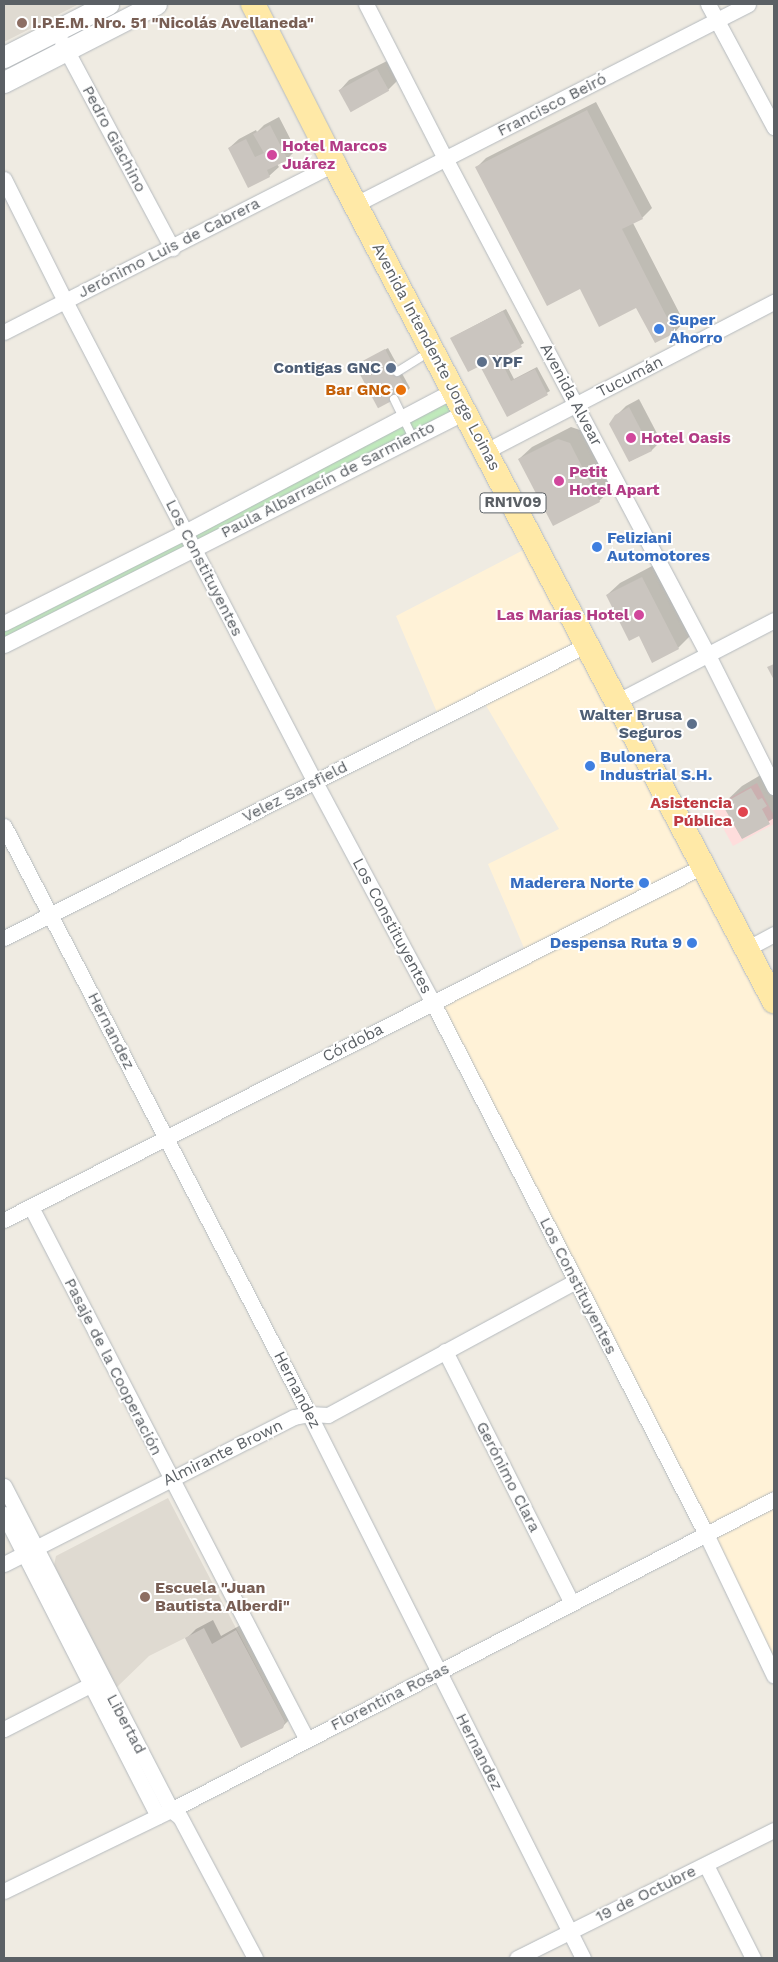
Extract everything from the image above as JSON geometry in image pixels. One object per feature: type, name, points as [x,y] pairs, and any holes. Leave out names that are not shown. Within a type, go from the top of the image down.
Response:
[{"type":"main road","points":[[4,57],[108,4]]},
{"type":"main road","points":[[4,82],[156,4]]},
{"type":"main road","name":"Avenida Intendente Jorge Loinas","points":[[253,4],[334,164],[586,645],[618,701],[774,1001]]},
{"type":"street","name":"Avenida Alvear","points":[[366,4],[446,160],[708,655],[774,787]]},
{"type":"street","points":[[708,4],[774,128]]},
{"type":"street","name":"Francisco Beiró","points":[[356,204],[446,160],[748,4]]},
{"type":"street","name":"Pedro Giachino","points":[[56,30],[172,248]]},
{"type":"street","name":"Jerónimo Luis de Cabrera","points":[[4,332],[334,164]]},
{"type":"street","name":"Los Constituyentes","points":[[4,179],[64,301],[315,782],[433,1003],[576,1281],[706,1534],[774,1676]]},
{"type":"street","name":"Tucumán","points":[[486,451],[774,302]]},
{"type":"street","name":"Paula Albarracín de Sarmiento","points":[[4,622],[185,532],[454,390]]},
{"type":"street","name":"Paula Albarracín de Sarmiento","points":[[4,645],[465,412]]},
{"type":"street","points":[[618,701],[774,620]]},
{"type":"street","name":"Velez Sarsfield","points":[[4,938],[315,782],[439,717],[586,645]]},
{"type":"street","name":"Hernandez","points":[[4,826],[309,1414],[583,1958]]},
{"type":"street","name":"Córdoba","points":[[4,1220],[166,1136],[703,866]]},
{"type":"street","points":[[746,949],[774,934]]},
{"type":"street","name":"Pasaje de la Cooperación","points":[[31,1207],[170,1479],[307,1740]]},
{"type":"street","name":"Almirante Brown","points":[[4,1564],[294,1417],[309,1414],[328,1415],[576,1281]]},
{"type":"street","name":"Gerónimo Clara","points":[[444,1351],[572,1603]]},
{"type":"street","name":"Libertad","points":[[4,1486],[30,1550],[164,1813],[180,1817],[255,1958]]},
{"type":"street","name":"Florentina Rosas","points":[[4,1892],[164,1813],[774,1499]]},
{"type":"street","name":"Libertad","points":[[4,1514],[30,1550]]},
{"type":"street","points":[[4,1729],[96,1682]]},
{"type":"street","name":"19 de Octubre","points":[[517,1958],[774,1830]]},
{"type":"street","points":[[706,1865],[753,1958]]},
{"type":"lane","points":[[397,372],[432,350]]},
{"type":"lane","points":[[394,399],[413,438]]},
{"type":"shaded area","name":"I.P.E.M. Nro. 51 \"Nicolás Avellaneda\"","points":[[4,4],[79,4],[4,42]]},
{"type":"shaded area","points":[[535,544],[774,1001],[774,1676],[433,1003],[527,955],[488,864],[559,829],[481,697],[439,717],[396,616]]},
{"type":"shaded area","name":"Asistencia Pública","points":[[757,783],[774,816],[774,824],[733,846],[712,808]]},
{"type":"shaded area","name":"Escuela \"Juan Bautista Alberdi\"","points":[[168,1498],[285,1722],[283,1728],[241,1748],[185,1638],[149,1656],[115,1689],[54,1565],[56,1556]]},
{"type":"green space","points":[[454,390],[465,412],[4,645],[4,623]]},
{"type":"building","points":[[377,69],[389,91],[351,112],[339,90]]},
{"type":"building","points":[[587,110],[643,219],[622,229],[675,333],[655,343],[636,308],[599,327],[580,289],[547,306],[475,167]]},
{"type":"building","name":"Hotel Marcos Juárez","points":[[270,125],[288,160],[267,170],[270,177],[248,188],[228,148],[246,139],[255,157],[264,153],[253,134]]},
{"type":"building","name":"YPF","points":[[503,311],[522,347],[500,359],[511,381],[535,369],[548,395],[507,417],[480,366],[468,372],[450,338]]},
{"type":"building","points":[[385,349],[408,392],[378,408],[355,365]]},
{"type":"building","name":"Hotel Oasis","points":[[629,407],[652,451],[629,462],[609,424],[615,415]]},
{"type":"building","name":"Petit Hotel Apart","points":[[558,439],[570,443],[600,502],[553,526],[518,459]]},
{"type":"building","name":"Las Marías Hotel","points":[[642,577],[679,649],[652,663],[639,636],[629,641],[606,595]]},
{"type":"building","points":[[774,664],[774,680],[767,667]]},
{"type":"building","name":"Asistencia Pública","points":[[751,788],[758,800],[762,798],[767,806],[762,809],[770,824],[742,839],[722,804]]},
{"type":"building","points":[[204,1628],[212,1644],[236,1630],[285,1722],[283,1728],[241,1748],[185,1638]]},
{"type":"place","name":"I.P.E.M. Nro. 51 \"Nicolás Avellaneda\"","points":[[22,23]]},
{"type":"place","name":"Hotel Marcos Juárez","points":[[272,155]]},
{"type":"place","name":"Super Ahorro","points":[[659,329]]},
{"type":"place","name":"YPF","points":[[482,362]]},
{"type":"place","name":"Contigas GNC","points":[[391,368]]},
{"type":"place","name":"Bar GNC","points":[[401,390]]},
{"type":"place","name":"Hotel Oasis","points":[[631,438]]},
{"type":"place","name":"Petit Hotel Apart","points":[[559,481]]},
{"type":"place","name":"Feliziani Automotores","points":[[597,547]]},
{"type":"place","name":"Las Marías Hotel","points":[[639,615]]},
{"type":"place","name":"Walter Brusa Seguros","points":[[692,724]]},
{"type":"place","name":"Bulonera Industrial S.H.","points":[[590,766]]},
{"type":"place","name":"Asistencia Pública","points":[[743,812]]},
{"type":"place","name":"Maderera Norte","points":[[644,883]]},
{"type":"place","name":"Despensa Ruta 9","points":[[692,943]]},
{"type":"place","name":"Escuela \"Juan Bautista Alberdi\"","points":[[145,1597]]}]
